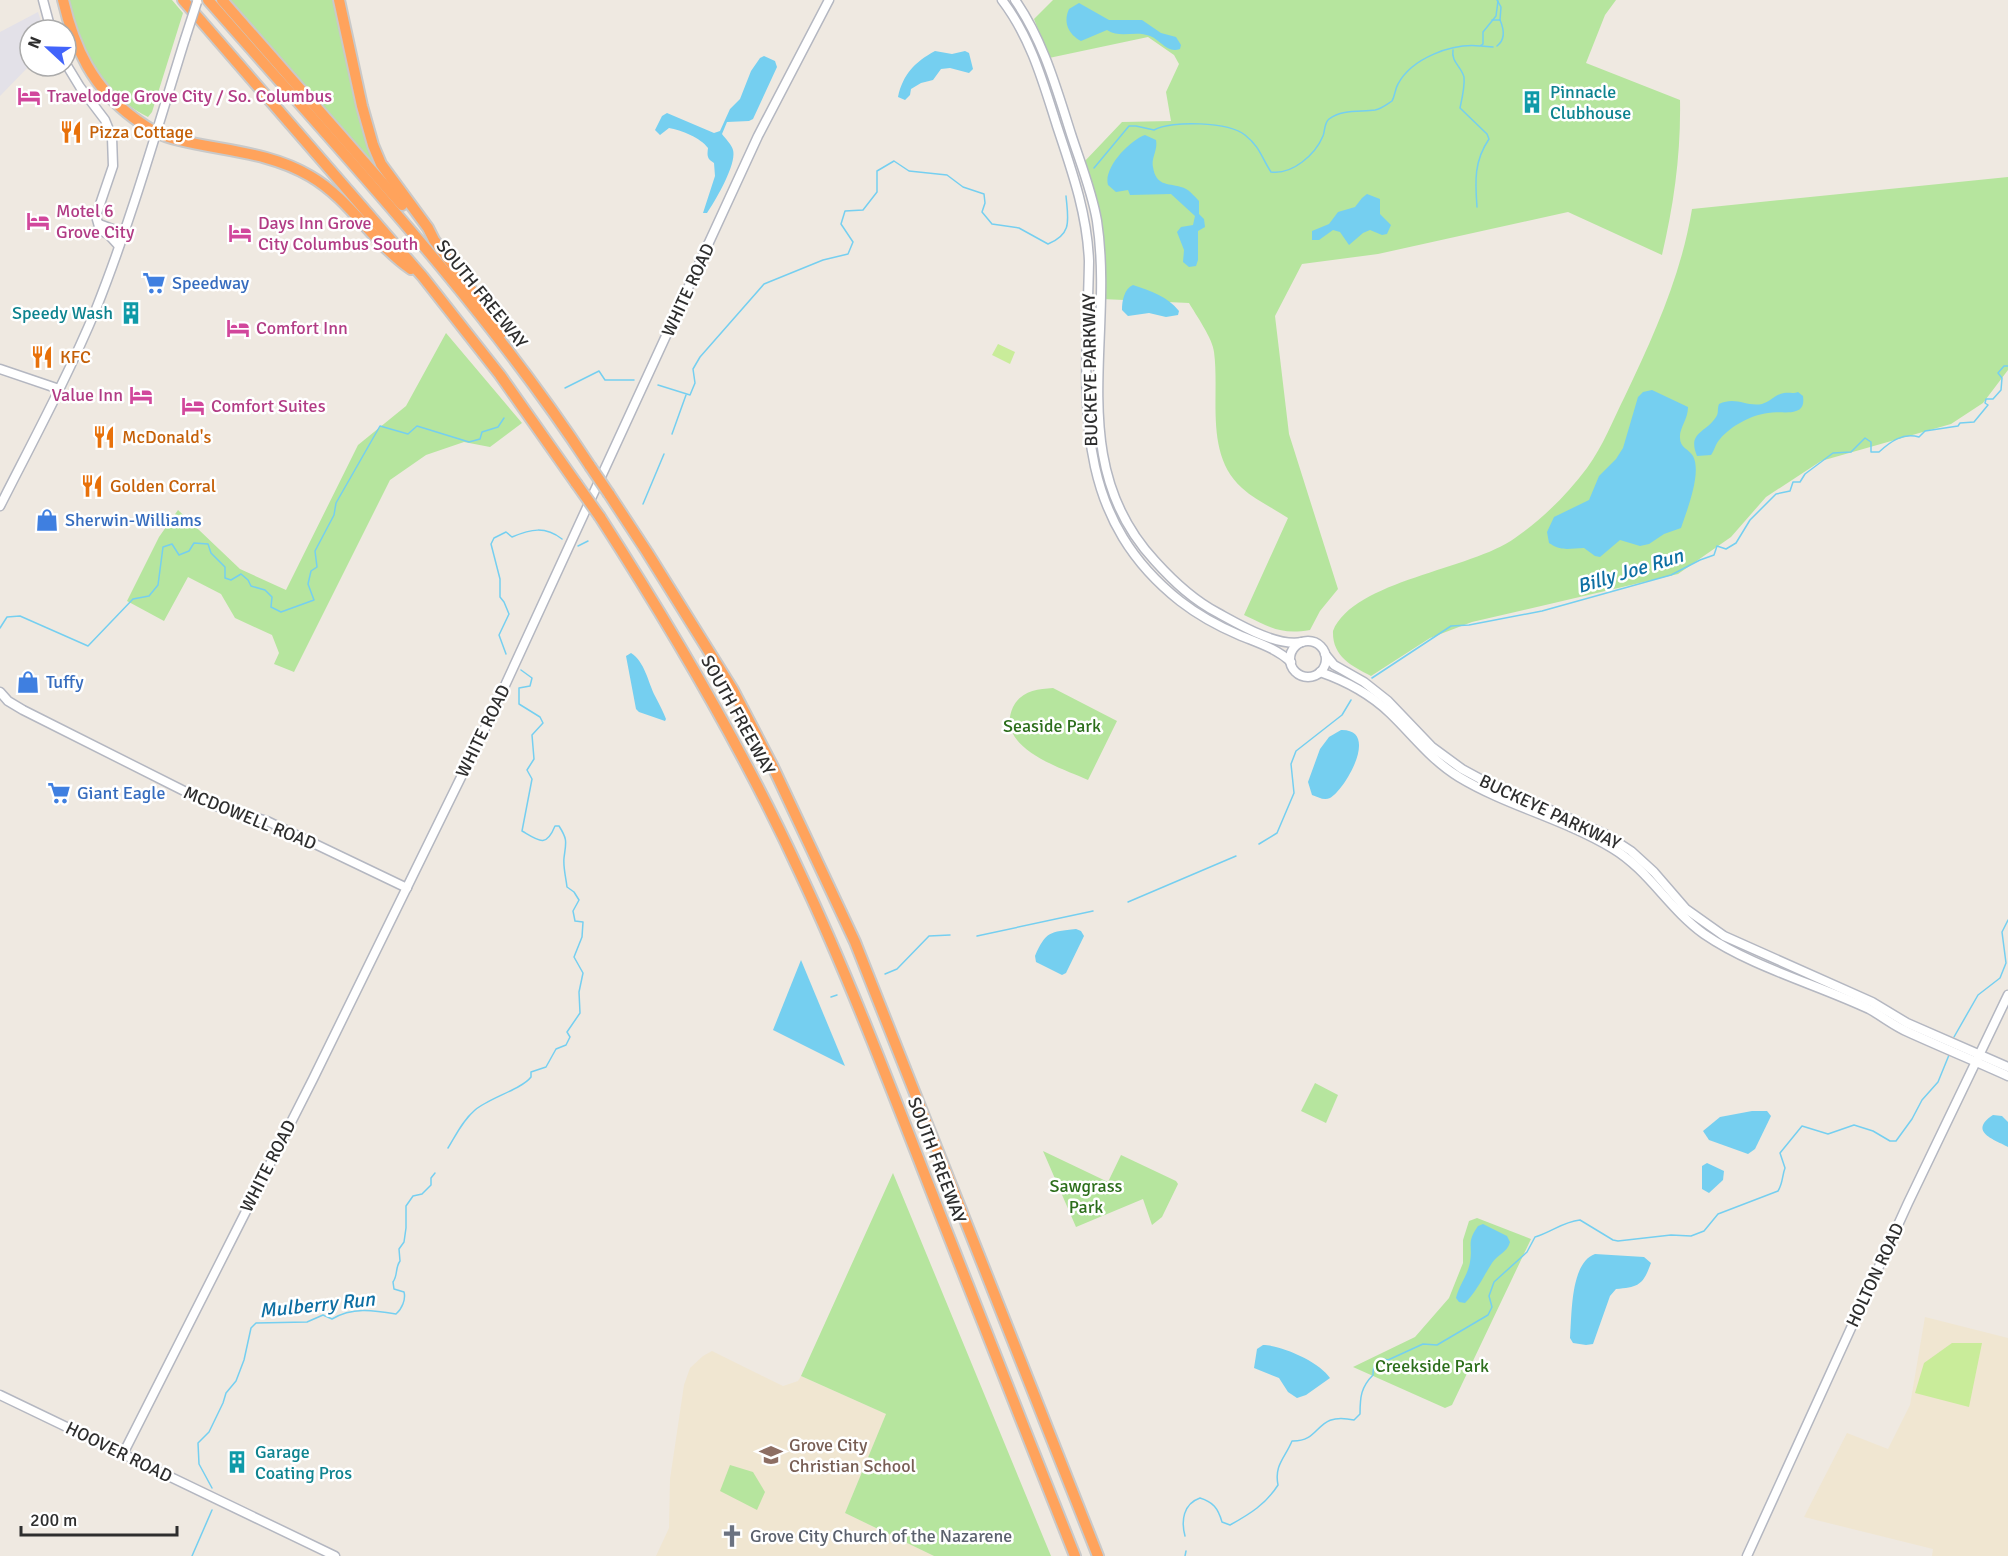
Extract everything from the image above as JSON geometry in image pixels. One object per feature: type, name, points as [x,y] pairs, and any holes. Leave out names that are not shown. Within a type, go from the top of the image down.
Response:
[{"type":"highway","points":[[63,0],[81,58],[92,75],[122,109],[155,134],[180,141],[246,152],[284,164],[311,176],[338,198],[396,258],[423,277]]},
{"type":"highway","name":"SOUTH FREEWAY","points":[[183,0],[423,277],[506,384],[600,517],[665,618],[703,684],[753,777],[845,972],[1075,1556]]},
{"type":"highway","name":"SOUTH FREEWAY","points":[[208,0],[470,302],[518,364],[609,494],[733,690],[773,767],[850,932],[1098,1556]]},
{"type":"highway","points":[[222,0],[434,240]]},
{"type":"highway","points":[[339,0],[362,106],[381,164],[515,350],[518,364]]},
{"type":"street","points":[[43,0],[48,18]]},
{"type":"street","points":[[0,506],[93,316],[119,246],[197,0]]},
{"type":"street","name":"WHITE ROAD","points":[[123,1454],[407,888],[502,692],[758,136],[829,0]]},
{"type":"street","name":"BUCKEYE PARKWAY","points":[[1002,0],[1032,52],[1082,205],[1089,261],[1088,425],[1093,461],[1106,503],[1129,545],[1168,591],[1205,618],[1281,653],[1291,662]]},
{"type":"street","name":"BUCKEYE PARKWAY","points":[[1015,0],[1027,17],[1045,57],[1097,220],[1100,261],[1098,425],[1103,459],[1117,501],[1132,530],[1149,555],[1191,595],[1227,618],[1270,637],[1285,642],[1302,642]]},
{"type":"street","points":[[75,78],[105,120],[112,137],[113,166],[97,213],[97,224],[100,230],[109,235],[119,246]]},
{"type":"street","points":[[97,224],[123,233]]},
{"type":"street","points":[[0,369],[59,389]]},
{"type":"street","points":[[1302,642],[1314,642],[1323,649],[1325,654],[1326,662],[1320,672],[1315,675],[1303,676],[1294,669],[1291,662],[1294,648],[1302,642]]},
{"type":"street","name":"BUCKEYE PARKWAY","points":[[1325,654],[1334,665],[1364,682],[1388,701],[1432,747],[1462,770],[1605,834],[1631,851],[1654,872],[1686,909],[1715,932],[1872,1002],[2008,1076]]},
{"type":"street","name":"BUCKEYE PARKWAY","points":[[1320,672],[1344,681],[1367,694],[1390,713],[1427,753],[1465,781],[1592,837],[1626,857],[1692,924],[1724,946],[1869,1010],[1909,1032],[2008,1067]]},
{"type":"street","name":"MCDOWELL ROAD","points":[[0,693],[23,710],[212,805],[267,821],[407,888]]},
{"type":"street","name":"HOLTON ROAD","points":[[1747,1556],[1908,1203],[2008,995]]},
{"type":"street","name":"HOOVER ROAD","points":[[0,1395],[335,1556]]},
{"type":"shaded area","points":[[38,12],[40,18],[27,18]]},
{"type":"shaded area","points":[[18,23],[18,77],[0,96],[0,32]]},
{"type":"shaded area","points":[[1925,1317],[2008,1338],[2008,1556],[1932,1556],[1933,1549],[1804,1517],[1847,1433],[1888,1449],[1910,1405]]},
{"type":"shaded area","name":"Grove City Christian School","points":[[712,1351],[783,1386],[798,1381],[801,1376],[886,1414],[845,1513],[934,1556],[656,1556],[669,1528],[670,1479],[684,1385],[690,1368]]},
{"type":"green space","points":[[68,0],[172,0],[183,13],[152,112],[148,117],[118,96],[93,67],[78,38],[78,18],[72,18]]},
{"type":"green space","points":[[228,0],[334,0],[354,89],[376,166],[374,166]]},
{"type":"green space","points":[[1053,0],[1616,0],[1605,15],[1586,63],[1680,100],[1676,178],[1662,255],[1568,212],[1378,254],[1302,264],[1275,316],[1289,434],[1338,589],[1320,611],[1310,630],[1283,631],[1244,615],[1288,518],[1242,488],[1230,474],[1222,459],[1216,424],[1213,347],[1189,303],[1102,299],[1103,253],[1084,162],[1122,122],[1171,121],[1166,92],[1179,64],[1174,55],[1148,37],[1049,58],[1034,19]]},
{"type":"green space","points":[[2008,177],[2008,370],[1983,403],[1951,424],[1821,461],[1766,497],[1731,537],[1678,574],[1472,622],[1430,638],[1371,676],[1350,664],[1339,654],[1333,631],[1345,614],[1364,599],[1415,577],[1471,559],[1515,538],[1554,506],[1579,478],[1603,442],[1656,328],[1674,282],[1692,209]]},
{"type":"green space","points":[[446,333],[522,423],[490,447],[464,442],[426,455],[390,480],[294,672],[274,664],[279,653],[272,635],[235,618],[221,594],[188,577],[164,621],[127,601],[159,537],[178,510],[240,569],[286,590],[358,445],[406,406]]},
{"type":"green space","points":[[998,344],[1015,352],[1010,364],[992,355]]},
{"type":"green space","name":"Seaside Park","points":[[1053,688],[1117,721],[1088,780],[1034,754],[1013,734],[1010,721],[1013,707],[1020,697],[1041,689]]},
{"type":"green space","points":[[1315,1083],[1338,1095],[1326,1123],[1301,1111]]},
{"type":"green space","name":"Sawgrass Park","points":[[1043,1151],[1108,1182],[1121,1155],[1178,1184],[1162,1217],[1152,1225],[1143,1199],[1076,1227]]},
{"type":"green space","points":[[893,1173],[1051,1556],[934,1556],[845,1513],[886,1414],[801,1376]]},
{"type":"green space","name":"Creekside Park","points":[[1477,1218],[1531,1239],[1452,1405],[1445,1408],[1353,1367],[1415,1337],[1449,1298],[1463,1263],[1463,1240],[1469,1221]]},
{"type":"green space","points":[[1952,1343],[1982,1343],[1969,1407],[1915,1393],[1924,1363]]},
{"type":"green space","points":[[730,1465],[753,1472],[765,1492],[757,1510],[720,1491]]},
{"type":"water","points":[[1079,3],[1109,20],[1142,20],[1161,33],[1176,37],[1181,45],[1180,49],[1171,50],[1144,34],[1118,34],[1107,30],[1081,41],[1073,35],[1067,23],[1069,9]]},
{"type":"water","points":[[935,51],[952,54],[965,51],[969,53],[973,69],[969,73],[950,68],[941,69],[933,80],[911,89],[910,95],[905,100],[898,97],[903,82],[911,70]]},
{"type":"water","points":[[764,56],[775,61],[777,67],[753,119],[727,122],[722,134],[733,150],[732,164],[715,200],[707,213],[703,213],[715,176],[714,163],[708,157],[708,148],[696,138],[679,131],[669,128],[660,135],[655,130],[662,116],[667,113],[714,133],[720,131],[730,109],[740,99],[751,71]]},
{"type":"water","points":[[1145,135],[1156,140],[1153,164],[1154,173],[1159,181],[1186,189],[1199,201],[1199,214],[1204,219],[1205,227],[1198,231],[1196,266],[1189,267],[1183,262],[1184,250],[1177,232],[1181,227],[1193,225],[1195,216],[1171,194],[1130,195],[1128,190],[1116,192],[1108,185],[1110,171],[1119,156],[1132,143]]},
{"type":"water","points":[[1367,194],[1380,199],[1380,214],[1391,225],[1387,234],[1382,235],[1370,230],[1349,245],[1340,232],[1333,230],[1319,240],[1312,240],[1312,231],[1329,224],[1338,212],[1355,207]]},
{"type":"water","points":[[1133,285],[1164,298],[1179,311],[1178,315],[1166,317],[1149,313],[1128,316],[1122,310],[1122,303],[1126,292]]},
{"type":"water","points":[[1652,390],[1688,407],[1680,441],[1693,456],[1696,472],[1693,492],[1681,528],[1640,546],[1620,540],[1600,557],[1584,548],[1562,549],[1549,543],[1547,532],[1554,517],[1589,500],[1599,476],[1616,459],[1623,448],[1638,397],[1643,392]]},
{"type":"water","points":[[1798,392],[1803,396],[1800,409],[1762,414],[1748,419],[1725,434],[1711,455],[1697,456],[1694,442],[1696,437],[1716,417],[1719,404],[1736,401],[1756,405],[1768,402],[1781,394]]},
{"type":"water","points":[[631,653],[643,667],[665,716],[665,721],[636,709],[626,656]]},
{"type":"water","points":[[1341,730],[1353,732],[1358,739],[1359,749],[1356,761],[1343,784],[1330,798],[1312,795],[1308,782],[1320,749],[1329,737]]},
{"type":"water","points":[[1076,929],[1084,936],[1066,973],[1062,975],[1036,962],[1035,956],[1046,937],[1055,932]]},
{"type":"water","points":[[801,960],[845,1066],[773,1030]]},
{"type":"water","points":[[1752,1111],[1767,1111],[1771,1116],[1755,1149],[1748,1154],[1709,1140],[1703,1131],[1720,1117]]},
{"type":"water","points":[[1993,1115],[2002,1116],[2008,1122],[2008,1147],[1983,1131],[1986,1121]]},
{"type":"water","points":[[1707,1163],[1724,1171],[1723,1180],[1709,1193],[1702,1189],[1702,1166]]},
{"type":"water","points":[[1483,1224],[1507,1236],[1510,1242],[1507,1249],[1492,1263],[1465,1303],[1459,1302],[1456,1298],[1469,1267],[1472,1236],[1478,1226]]},
{"type":"water","points":[[1595,1254],[1644,1257],[1651,1263],[1639,1284],[1616,1289],[1610,1296],[1593,1344],[1573,1343],[1570,1338],[1572,1304],[1577,1278],[1587,1259]]},
{"type":"water","points":[[1263,1345],[1280,1348],[1300,1356],[1318,1366],[1330,1378],[1306,1395],[1297,1398],[1288,1392],[1279,1378],[1254,1368],[1257,1349]]},
{"type":"waterway","points":[[1492,20],[1500,20],[1501,7],[1497,0]]},
{"type":"waterway","points":[[1094,168],[1129,126],[1154,130],[1186,124],[1226,127],[1245,135],[1254,144],[1271,172],[1295,167],[1309,157],[1319,143],[1329,119],[1345,112],[1381,108],[1392,101],[1404,75],[1423,60],[1445,50],[1483,44],[1483,32],[1496,16],[1498,1]]},
{"type":"waterway","points":[[1497,46],[1503,34],[1500,20]]},
{"type":"waterway","points":[[1481,46],[1493,47]]},
{"type":"waterway","points":[[1453,50],[1453,58],[1464,77],[1460,108],[1487,134],[1489,139],[1478,163],[1477,207]]},
{"type":"waterway","points":[[658,385],[690,395],[695,383],[693,369],[700,357],[764,284],[823,260],[848,254],[853,242],[841,224],[845,211],[863,210],[877,192],[877,171],[894,161],[909,171],[947,175],[963,187],[984,194],[985,203],[982,212],[992,224],[1019,228],[1048,244],[1062,236],[1067,225],[1066,196]]},
{"type":"waterway","name":"Billy Joe Run","points":[[1372,678],[1451,626],[1469,625],[1542,611],[1671,575],[1714,555],[1717,546],[1726,549],[1736,543],[1750,520],[1776,494],[1790,491],[1793,482],[1800,482],[1805,474],[1833,453],[1851,452],[1865,438],[1871,442],[1871,452],[1879,452],[1902,437],[1919,437],[1925,431],[1974,422],[1988,405],[1985,403],[1986,399],[1993,399],[2001,390],[2002,378],[1998,373],[2004,366],[2008,366]]},
{"type":"waterway","points":[[565,388],[599,371],[605,380],[634,380]]},
{"type":"waterway","name":"Mulberry Run","points":[[672,434],[686,395]]},
{"type":"waterway","points":[[0,628],[7,617],[20,616],[88,646],[133,599],[149,596],[158,585],[163,547],[172,544],[179,555],[189,551],[194,543],[208,544],[211,553],[225,567],[225,578],[231,580],[241,574],[251,586],[265,590],[272,597],[271,607],[281,612],[314,600],[308,584],[311,571],[317,567],[315,551],[334,515],[336,503],[380,426],[408,434],[417,426],[469,442],[480,439],[482,432],[498,427],[504,418]]},
{"type":"waterway","name":"Mulberry Run","points":[[643,504],[664,454]]},
{"type":"waterway","name":"Mulberry Run","points":[[506,654],[499,635],[509,614],[500,597],[500,579],[491,544],[494,538],[506,532],[512,537],[538,530],[550,532],[562,539]]},
{"type":"waterway","name":"Mulberry Run","points":[[578,546],[588,541]]},
{"type":"waterway","name":"Mulberry Run","points":[[448,1148],[463,1123],[475,1110],[527,1081],[531,1077],[531,1072],[546,1067],[556,1049],[566,1045],[570,1037],[567,1032],[580,1013],[579,992],[583,973],[574,957],[582,937],[583,922],[575,921],[573,911],[579,900],[567,887],[564,865],[565,838],[559,826],[555,826],[545,840],[538,840],[522,831],[532,779],[527,770],[534,759],[532,735],[543,723],[540,717],[519,704],[519,688],[530,686],[532,678],[521,670]]},
{"type":"waterway","name":"Billy Joe Run","points":[[1259,844],[1277,833],[1294,793],[1291,764],[1296,751],[1342,715],[1351,700]]},
{"type":"waterway","name":"Billy Joe Run","points":[[1128,902],[1236,856]]},
{"type":"waterway","name":"Billy Joe Run","points":[[977,936],[1093,911]]},
{"type":"waterway","points":[[1954,1037],[1978,995],[2000,978],[2006,963],[2002,932],[2008,920]]},
{"type":"waterway","name":"Billy Joe Run","points":[[885,974],[897,969],[929,936],[950,935]]},
{"type":"waterway","name":"Billy Joe Run","points":[[831,997],[837,995]]},
{"type":"waterway","points":[[1185,1536],[1183,1525],[1185,1514],[1190,1504],[1200,1498],[1212,1504],[1217,1509],[1222,1522],[1230,1525],[1263,1503],[1278,1485],[1279,1467],[1292,1441],[1309,1437],[1332,1420],[1341,1418],[1354,1420],[1360,1414],[1362,1393],[1373,1375],[1378,1360],[1388,1360],[1423,1344],[1437,1345],[1488,1315],[1492,1307],[1489,1296],[1494,1282],[1527,1252],[1535,1237],[1580,1220],[1618,1241],[1671,1235],[1691,1236],[1704,1231],[1718,1214],[1778,1191],[1785,1168],[1780,1153],[1802,1126],[1828,1134],[1854,1125],[1873,1131],[1890,1141],[1896,1141],[1922,1100],[1938,1082],[1949,1055]]},
{"type":"waterway","name":"Mulberry Run","points":[[212,1488],[199,1464],[198,1443],[209,1432],[226,1393],[236,1381],[244,1360],[251,1328],[256,1323],[307,1322],[323,1315],[332,1319],[355,1311],[396,1314],[402,1307],[404,1298],[404,1292],[394,1289],[393,1282],[400,1261],[399,1249],[404,1242],[406,1206],[413,1196],[422,1194],[431,1185],[431,1178],[435,1173]]},
{"type":"waterway","name":"Mulberry Run","points":[[192,1556],[212,1510]]},
{"type":"waterway","points":[[1185,1556],[1186,1551]]},
{"type":"place","name":"Travelodge Grove City / So. Columbus","points":[[29,96]]},
{"type":"place","name":"Pinnacle Clubhouse","points":[[1532,102]]},
{"type":"place","name":"Pizza Cottage","points":[[71,132]]},
{"type":"place","name":"Motel 6 Grove City","points":[[38,221]]},
{"type":"place","name":"Days Inn Grove City Columbus South","points":[[240,233]]},
{"type":"place","name":"Speedway","points":[[154,283]]},
{"type":"place","name":"Speedy Wash","points":[[131,313]]},
{"type":"place","name":"Comfort Inn","points":[[238,328]]},
{"type":"place","name":"KFC","points":[[42,357]]},
{"type":"place","name":"Value Inn","points":[[141,395]]},
{"type":"place","name":"Comfort Suites","points":[[193,406]]},
{"type":"place","name":"McDonald's","points":[[104,437]]},
{"type":"place","name":"Golden Corral","points":[[92,486]]},
{"type":"place","name":"Sherwin-Williams","points":[[47,520]]},
{"type":"place","name":"Tuffy","points":[[28,682]]},
{"type":"place","name":"Giant Eagle","points":[[59,793]]},
{"type":"place","name":"Grove City Christian School","points":[[771,1455]]},
{"type":"place","name":"Garage Coating Pros","points":[[237,1462]]},
{"type":"place","name":"Grove City Church of the Nazarene","points":[[732,1536]]}]
